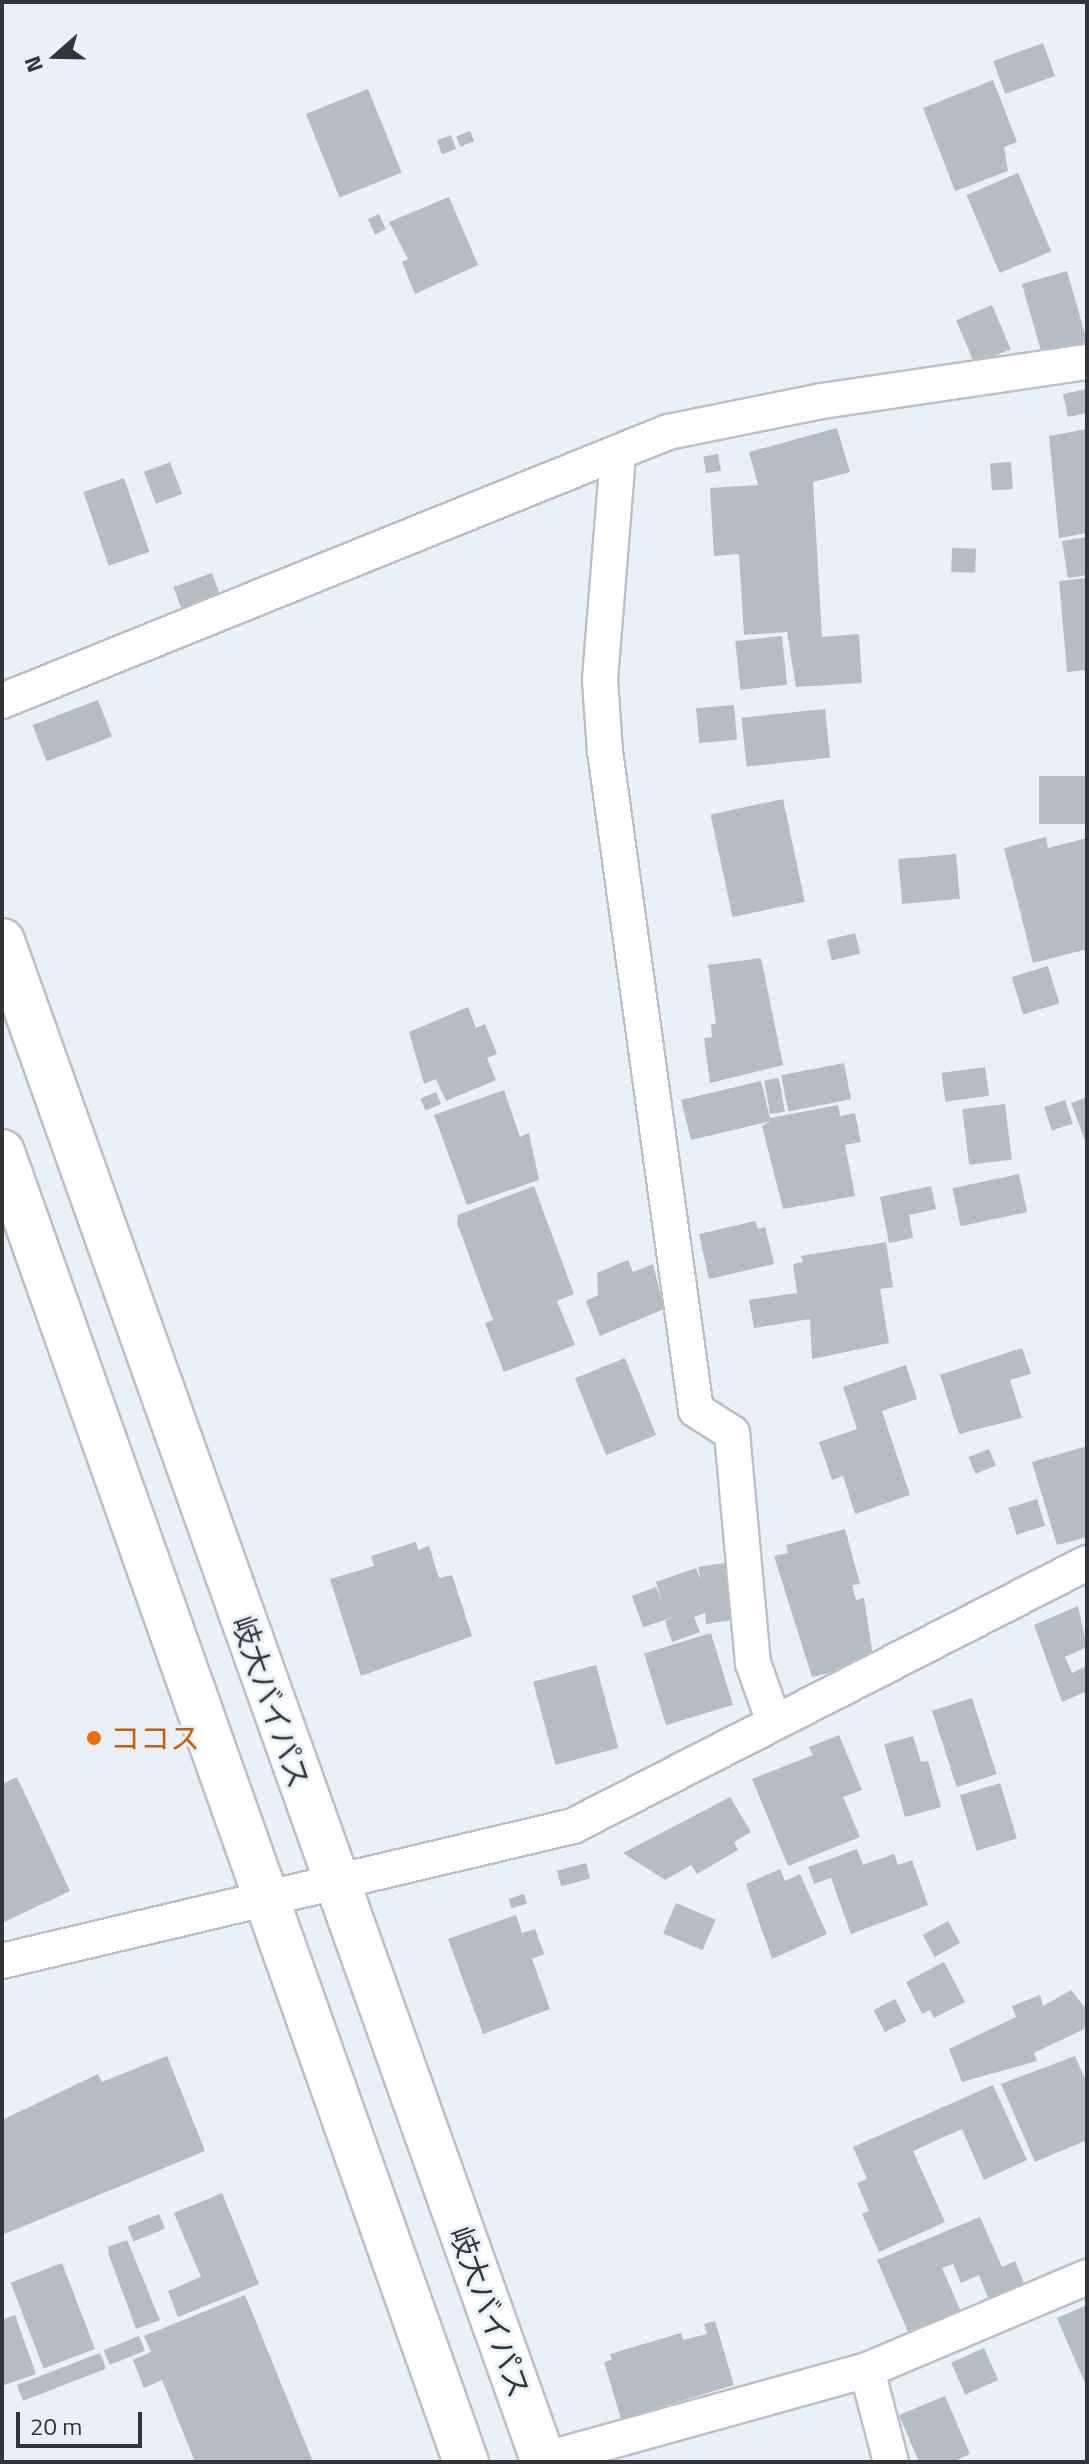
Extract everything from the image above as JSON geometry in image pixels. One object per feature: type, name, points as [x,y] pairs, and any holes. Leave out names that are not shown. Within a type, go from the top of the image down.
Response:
[{"type":"highway","name":"岐大バイパス","points":[[2,941],[334,1881],[543,2461]]},
{"type":"highway","points":[[2,1152],[261,1897],[466,2462]]},
{"type":"street","points":[[2,701],[618,455],[668,432],[822,401],[1087,362]]},
{"type":"street","points":[[618,455],[600,680],[605,751],[696,1410],[732,1433],[753,1663],[774,1722]]},
{"type":"street","points":[[2,1961],[261,1897],[573,1826],[1087,1563]]},
{"type":"street","points":[[543,2461],[867,2370],[1087,2277]]},
{"type":"street","points":[[867,2370],[891,2462]]},
{"type":"building","points":[[1043,43],[1055,76],[1005,94],[993,61]]},
{"type":"building","points":[[993,80],[1017,142],[1004,147],[1008,171],[955,191],[923,108]]},
{"type":"building","points":[[368,89],[402,172],[340,198],[306,114]]},
{"type":"building","points":[[470,131],[474,141],[460,147],[456,137]]},
{"type":"building","points":[[451,135],[456,149],[442,154],[437,140]]},
{"type":"building","points":[[1018,173],[1051,251],[1000,273],[966,195]]},
{"type":"building","points":[[449,197],[478,265],[415,294],[402,262],[408,259],[389,222]]},
{"type":"building","points":[[379,214],[386,230],[375,234],[368,219]]},
{"type":"building","points":[[1067,271],[1087,341],[1042,354],[1022,284]]},
{"type":"building","points":[[992,305],[1011,349],[975,364],[956,320]]},
{"type":"building","points":[[1087,389],[1087,413],[1068,417],[1063,394]]},
{"type":"building","points":[[837,428],[850,472],[813,482],[822,637],[859,634],[862,683],[796,687],[787,632],[744,635],[739,554],[714,556],[710,488],[758,485],[749,452]]},
{"type":"building","points":[[1087,429],[1087,533],[1059,538],[1049,436]]},
{"type":"building","points":[[718,454],[721,471],[706,473],[703,457]]},
{"type":"building","points":[[170,462],[182,494],[156,504],[144,472]]},
{"type":"building","points":[[1011,462],[1013,489],[992,490],[990,463]]},
{"type":"building","points":[[124,478],[149,552],[109,566],[83,492]]},
{"type":"building","points":[[1087,537],[1087,575],[1068,578],[1062,541]]},
{"type":"building","points":[[952,548],[976,549],[975,573],[951,572]]},
{"type":"building","points":[[212,573],[223,603],[184,617],[173,587]]},
{"type":"building","points":[[1087,578],[1087,670],[1067,672],[1059,581]]},
{"type":"building","points":[[782,636],[787,685],[740,690],[735,641]]},
{"type":"building","points":[[98,700],[112,736],[47,761],[33,725]]},
{"type":"building","points":[[734,705],[737,740],[699,743],[696,708]]},
{"type":"building","points":[[825,709],[830,758],[747,767],[741,718]]},
{"type":"building","points":[[1039,776],[1087,776],[1087,824],[1039,824]]},
{"type":"building","points":[[783,799],[805,902],[732,917],[711,814]]},
{"type":"building","points":[[1046,837],[1048,848],[1087,838],[1087,956],[1084,950],[1033,963],[1004,848]]},
{"type":"building","points":[[956,854],[960,899],[902,904],[898,859]]},
{"type":"building","points":[[855,933],[860,953],[832,960],[827,940]]},
{"type":"building","points":[[761,958],[783,1065],[710,1083],[704,1038],[712,1037],[711,1024],[716,1024],[708,965]]},
{"type":"building","points":[[1048,966],[1059,1003],[1023,1014],[1012,977]]},
{"type":"building","points":[[468,1007],[476,1028],[485,1024],[497,1054],[487,1058],[496,1080],[446,1101],[436,1079],[424,1084],[409,1032]]},
{"type":"building","points":[[844,1063],[851,1099],[788,1112],[781,1075]]},
{"type":"building","points":[[985,1067],[989,1096],[945,1102],[941,1073]]},
{"type":"building","points":[[779,1078],[785,1111],[770,1114],[764,1081]]},
{"type":"building","points":[[761,1081],[770,1118],[838,1105],[840,1116],[855,1113],[861,1142],[845,1145],[855,1196],[783,1209],[762,1126],[771,1121],[691,1140],[681,1100]]},
{"type":"building","points":[[504,1090],[520,1137],[529,1133],[539,1180],[467,1205],[434,1115]]},
{"type":"building","points":[[436,1092],[441,1104],[425,1111],[420,1099]]},
{"type":"building","points":[[1087,1097],[1087,1146],[1071,1103]]},
{"type":"building","points":[[1065,1100],[1073,1124],[1052,1131],[1044,1107]]},
{"type":"building","points":[[1005,1104],[1012,1160],[969,1165],[962,1109]]},
{"type":"building","points":[[1019,1174],[1027,1212],[961,1226],[952,1188]]},
{"type":"building","points":[[534,1186],[574,1294],[557,1301],[575,1345],[504,1372],[485,1323],[493,1320],[457,1223],[458,1215]]},
{"type":"building","points":[[931,1186],[936,1209],[909,1215],[913,1238],[889,1243],[880,1197]]},
{"type":"building","points":[[755,1221],[758,1229],[765,1227],[774,1264],[709,1279],[699,1234]]},
{"type":"building","points":[[886,1242],[893,1287],[880,1289],[889,1343],[812,1359],[810,1319],[754,1328],[749,1300],[797,1293],[793,1264],[803,1262],[801,1256]]},
{"type":"building","points":[[628,1260],[633,1272],[653,1264],[664,1309],[600,1336],[586,1301],[598,1295],[597,1273]]},
{"type":"building","points":[[1022,1348],[1031,1374],[1010,1380],[1022,1418],[959,1434],[940,1375]]},
{"type":"building","points":[[625,1358],[656,1435],[606,1455],[575,1378]]},
{"type":"building","points":[[906,1365],[917,1399],[882,1411],[910,1495],[855,1514],[843,1476],[832,1480],[819,1442],[857,1429],[843,1387]]},
{"type":"building","points":[[1087,1446],[1087,1537],[1057,1545],[1032,1462]]},
{"type":"building","points":[[989,1449],[996,1466],[975,1474],[969,1457]]},
{"type":"building","points":[[1037,1499],[1045,1526],[1016,1535],[1008,1508]]},
{"type":"building","points":[[845,1529],[860,1584],[852,1585],[856,1600],[864,1598],[874,1663],[812,1677],[774,1556],[788,1553],[786,1545]]},
{"type":"building","points":[[416,1542],[418,1550],[429,1546],[439,1578],[452,1575],[472,1636],[361,1676],[330,1579],[374,1566],[371,1556]]},
{"type":"building","points":[[737,1561],[745,1618],[706,1624],[705,1613],[694,1617],[700,1632],[672,1642],[665,1621],[674,1617],[643,1627],[632,1596],[656,1587],[662,1602],[656,1582],[696,1568],[701,1581],[698,1567]]},
{"type":"building","points":[[1078,1606],[1087,1647],[1065,1657],[1072,1673],[1087,1666],[1087,1691],[1062,1702],[1034,1625]]},
{"type":"building","points":[[711,1633],[733,1705],[666,1725],[644,1653]]},
{"type":"building","points":[[596,1665],[618,1748],[555,1765],[533,1682]]},
{"type":"building","points":[[972,1698],[997,1774],[957,1787],[932,1711]]},
{"type":"building","points":[[839,1735],[862,1790],[843,1797],[860,1837],[788,1866],[752,1779],[813,1755],[809,1747]]},
{"type":"building","points":[[913,1736],[921,1762],[928,1761],[941,1807],[905,1817],[884,1744]]},
{"type":"building","points":[[17,1777],[70,1891],[2,1923],[2,1784]]},
{"type":"building","points":[[1000,1783],[1017,1838],[977,1851],[960,1795]]},
{"type":"building","points":[[730,1797],[751,1832],[734,1842],[738,1850],[697,1874],[691,1865],[665,1880],[623,1853]]},
{"type":"building","points":[[857,1849],[863,1865],[894,1854],[898,1865],[912,1860],[928,1905],[851,1934],[831,1878],[814,1884],[808,1867]]},
{"type":"building","points":[[586,1863],[590,1878],[561,1886],[557,1871]]},
{"type":"building","points":[[780,1869],[785,1881],[800,1874],[827,1934],[772,1959],[746,1884]]},
{"type":"building","points":[[524,1894],[527,1904],[512,1908],[509,1899]]},
{"type":"building","points":[[676,1903],[716,1920],[703,1950],[663,1933]]},
{"type":"building","points":[[516,1915],[522,1933],[535,1929],[544,1954],[532,1959],[550,2009],[483,2034],[448,1939]]},
{"type":"building","points":[[948,1921],[960,1943],[935,1957],[923,1935]]},
{"type":"building","points":[[944,1962],[965,2002],[934,2018],[930,2010],[922,2014],[906,1982]]},
{"type":"building","points":[[1071,1990],[1087,2010],[1084,2029],[1034,2053],[1037,2061],[962,2082],[949,2049],[1016,2017],[1012,2006],[1040,1995],[1043,2006]]},
{"type":"building","points":[[895,1999],[906,2021],[885,2032],[874,2010]]},
{"type":"building","points":[[167,2056],[205,2151],[2,2235],[2,2120],[98,2074],[102,2082]]},
{"type":"building","points":[[1075,2056],[1087,2084],[1087,2140],[1035,2162],[1001,2084]]},
{"type":"building","points":[[993,2085],[1027,2160],[984,2180],[962,2129],[913,2151],[945,2222],[879,2252],[862,2214],[869,2211],[857,2183],[867,2179],[853,2147]]},
{"type":"building","points":[[222,2193],[259,2284],[178,2317],[168,2291],[201,2277],[174,2213]]},
{"type":"building","points":[[159,2214],[165,2229],[133,2242],[127,2227]]},
{"type":"building","points":[[980,2217],[1002,2267],[1015,2261],[1028,2293],[992,2308],[979,2275],[961,2283],[953,2264],[942,2268],[961,2312],[909,2334],[877,2260]]},
{"type":"building","points":[[127,2240],[160,2320],[136,2329],[108,2247]]},
{"type":"building","points":[[62,2263],[95,2349],[44,2369],[11,2283]]},
{"type":"building","points":[[245,2295],[313,2462],[195,2462],[162,2380],[144,2388],[133,2360],[151,2352],[144,2336]]},
{"type":"building","points":[[1087,2305],[1087,2388],[1057,2318]]},
{"type":"building","points":[[15,2315],[36,2374],[2,2386],[2,2320]]},
{"type":"building","points":[[715,2321],[734,2385],[621,2419],[604,2362],[612,2360],[610,2354],[681,2333],[683,2340],[707,2334],[704,2324]]},
{"type":"building","points":[[139,2336],[145,2351],[110,2365],[104,2350]]},
{"type":"building","points":[[984,2348],[998,2380],[965,2395],[951,2363]]},
{"type":"building","points":[[100,2353],[106,2369],[23,2401],[17,2385]]},
{"type":"building","points":[[945,2396],[970,2454],[952,2462],[919,2462],[899,2415]]},
{"type":"place","name":"ココス","points":[[94,1738]]}]
